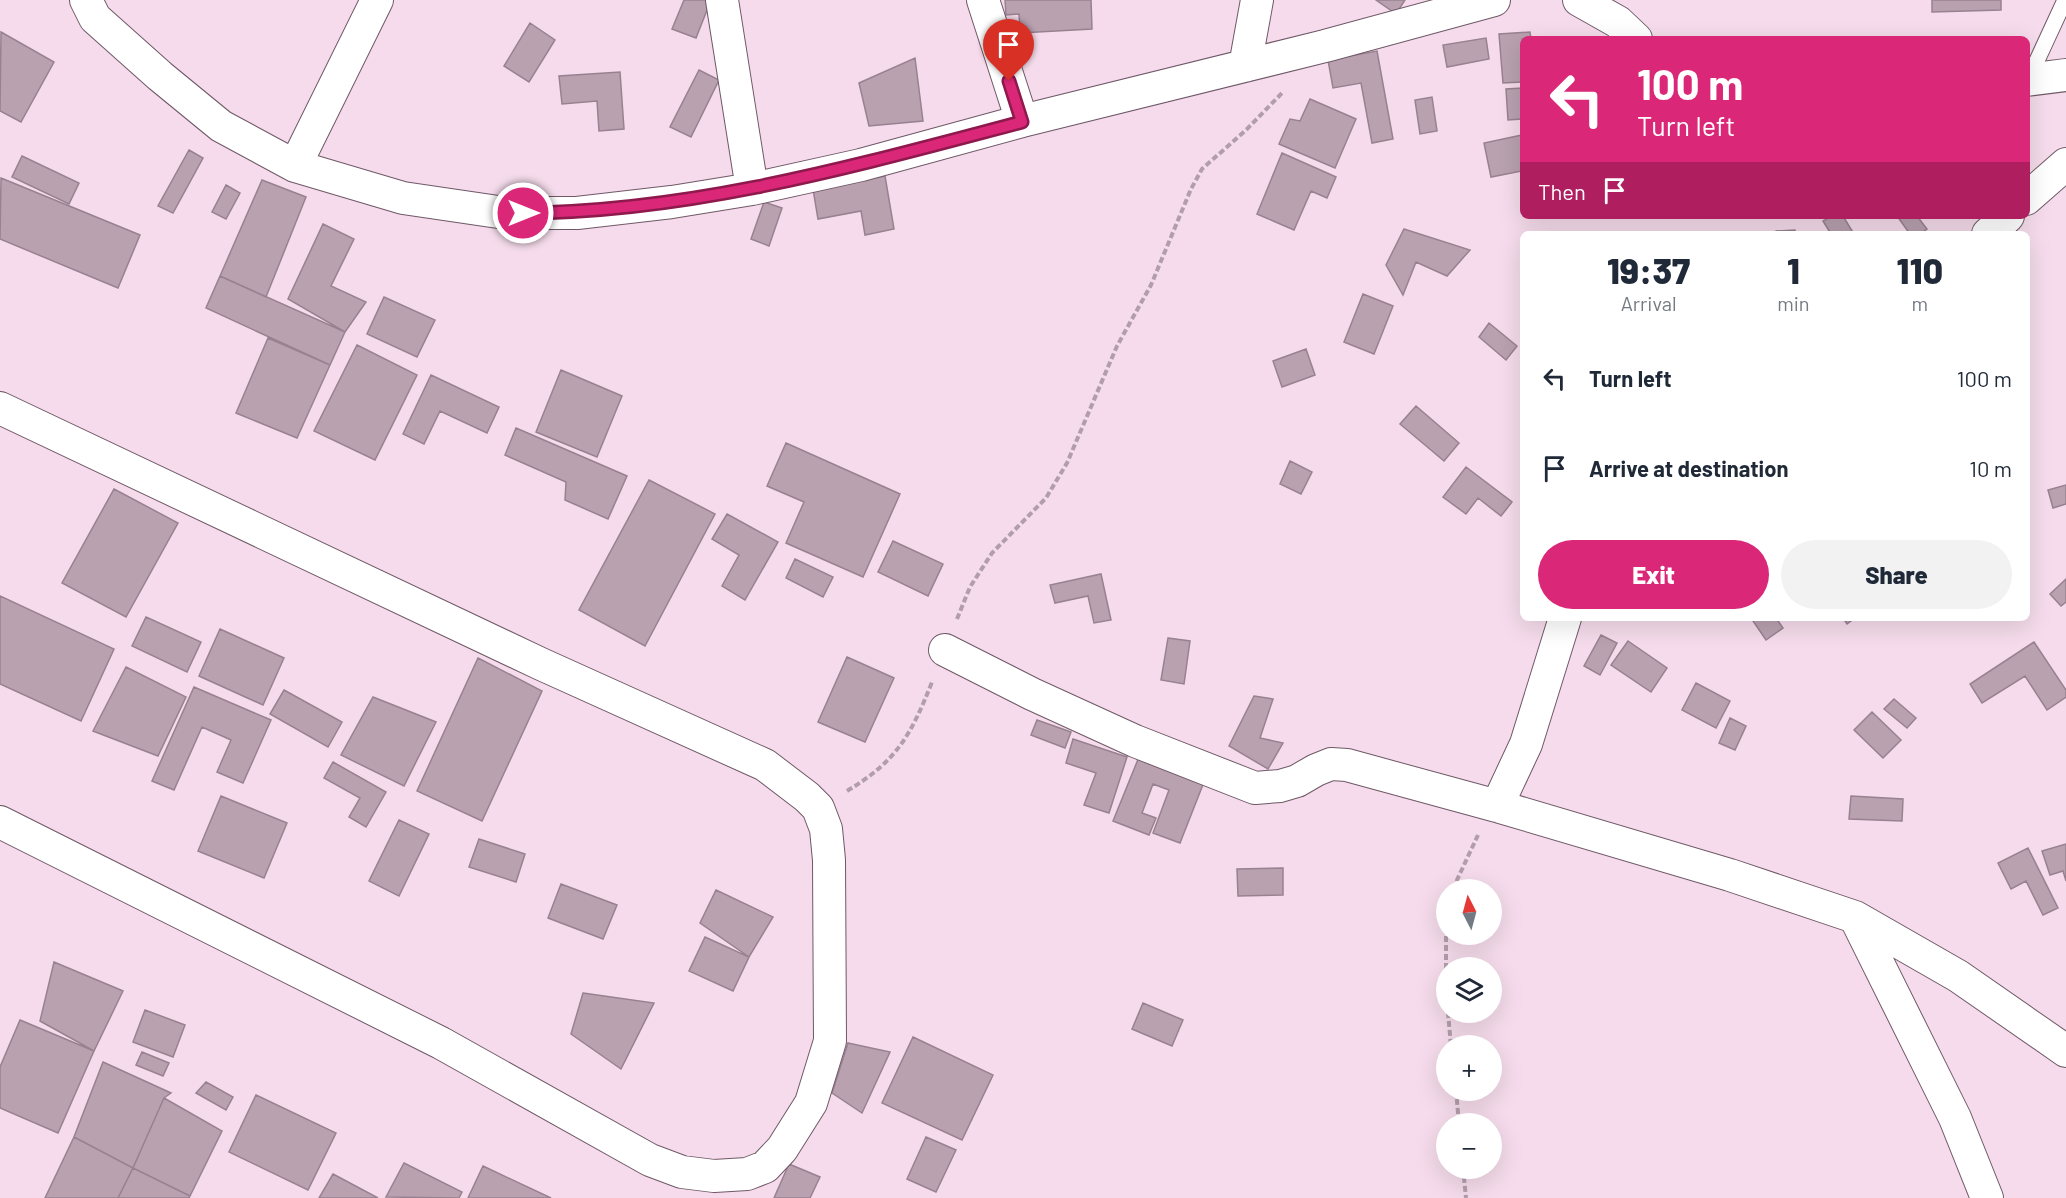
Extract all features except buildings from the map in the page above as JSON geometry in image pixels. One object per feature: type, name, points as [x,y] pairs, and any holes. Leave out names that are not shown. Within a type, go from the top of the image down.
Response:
[{"type":"street","points":[[86,0],[95,18],[221,126],[295,166],[403,198],[505,213],[577,213],[672,202],[752,189],[861,165],[1494,0]]},
{"type":"street","points":[[295,166],[377,0]]},
{"type":"street","points":[[722,0],[752,189]]},
{"type":"street","points":[[983,0],[1022,122]]},
{"type":"street","points":[[1245,66],[1257,0]]},
{"type":"street","points":[[1579,0],[1618,22],[1633,36]]},
{"type":"street","points":[[2030,80],[2066,75]]},
{"type":"street","points":[[2030,196],[2066,164]]},
{"type":"street","points":[[1991,231],[2005,219]]},
{"type":"street","points":[[0,408],[541,664],[765,765],[807,797],[818,808],[826,829],[830,860],[830,1041],[811,1103],[783,1149],[765,1167],[747,1174],[714,1176],[682,1172],[650,1160],[441,1043],[0,822]]},
{"type":"street","points":[[1497,806],[1526,744],[1564,621]]},
{"type":"street","points":[[945,650],[1032,694],[1135,741],[1256,788],[1280,786],[1297,781],[1332,764],[1347,765],[1497,806],[1730,875],[1855,917],[1958,976],[2066,1051]]},
{"type":"street","points":[[1855,917],[1955,1118],[1987,1198]]},
{"type":"lane","points":[[2030,74],[2065,0]]},
{"type":"path","points":[[818,808],[874,774],[897,753],[918,717],[970,587],[992,553],[1046,498],[1067,463],[1117,346],[1151,285],[1191,189],[1202,169],[1246,130],[1286,89]]},
{"type":"path","points":[[1459,879],[1472,845],[1497,806]]},
{"type":"path","points":[[1464,1179],[1466,1198]]},
{"type":"route","points":[[523,213],[577,213],[672,202],[752,189],[861,165],[1022,122],[1009,81]]}]
